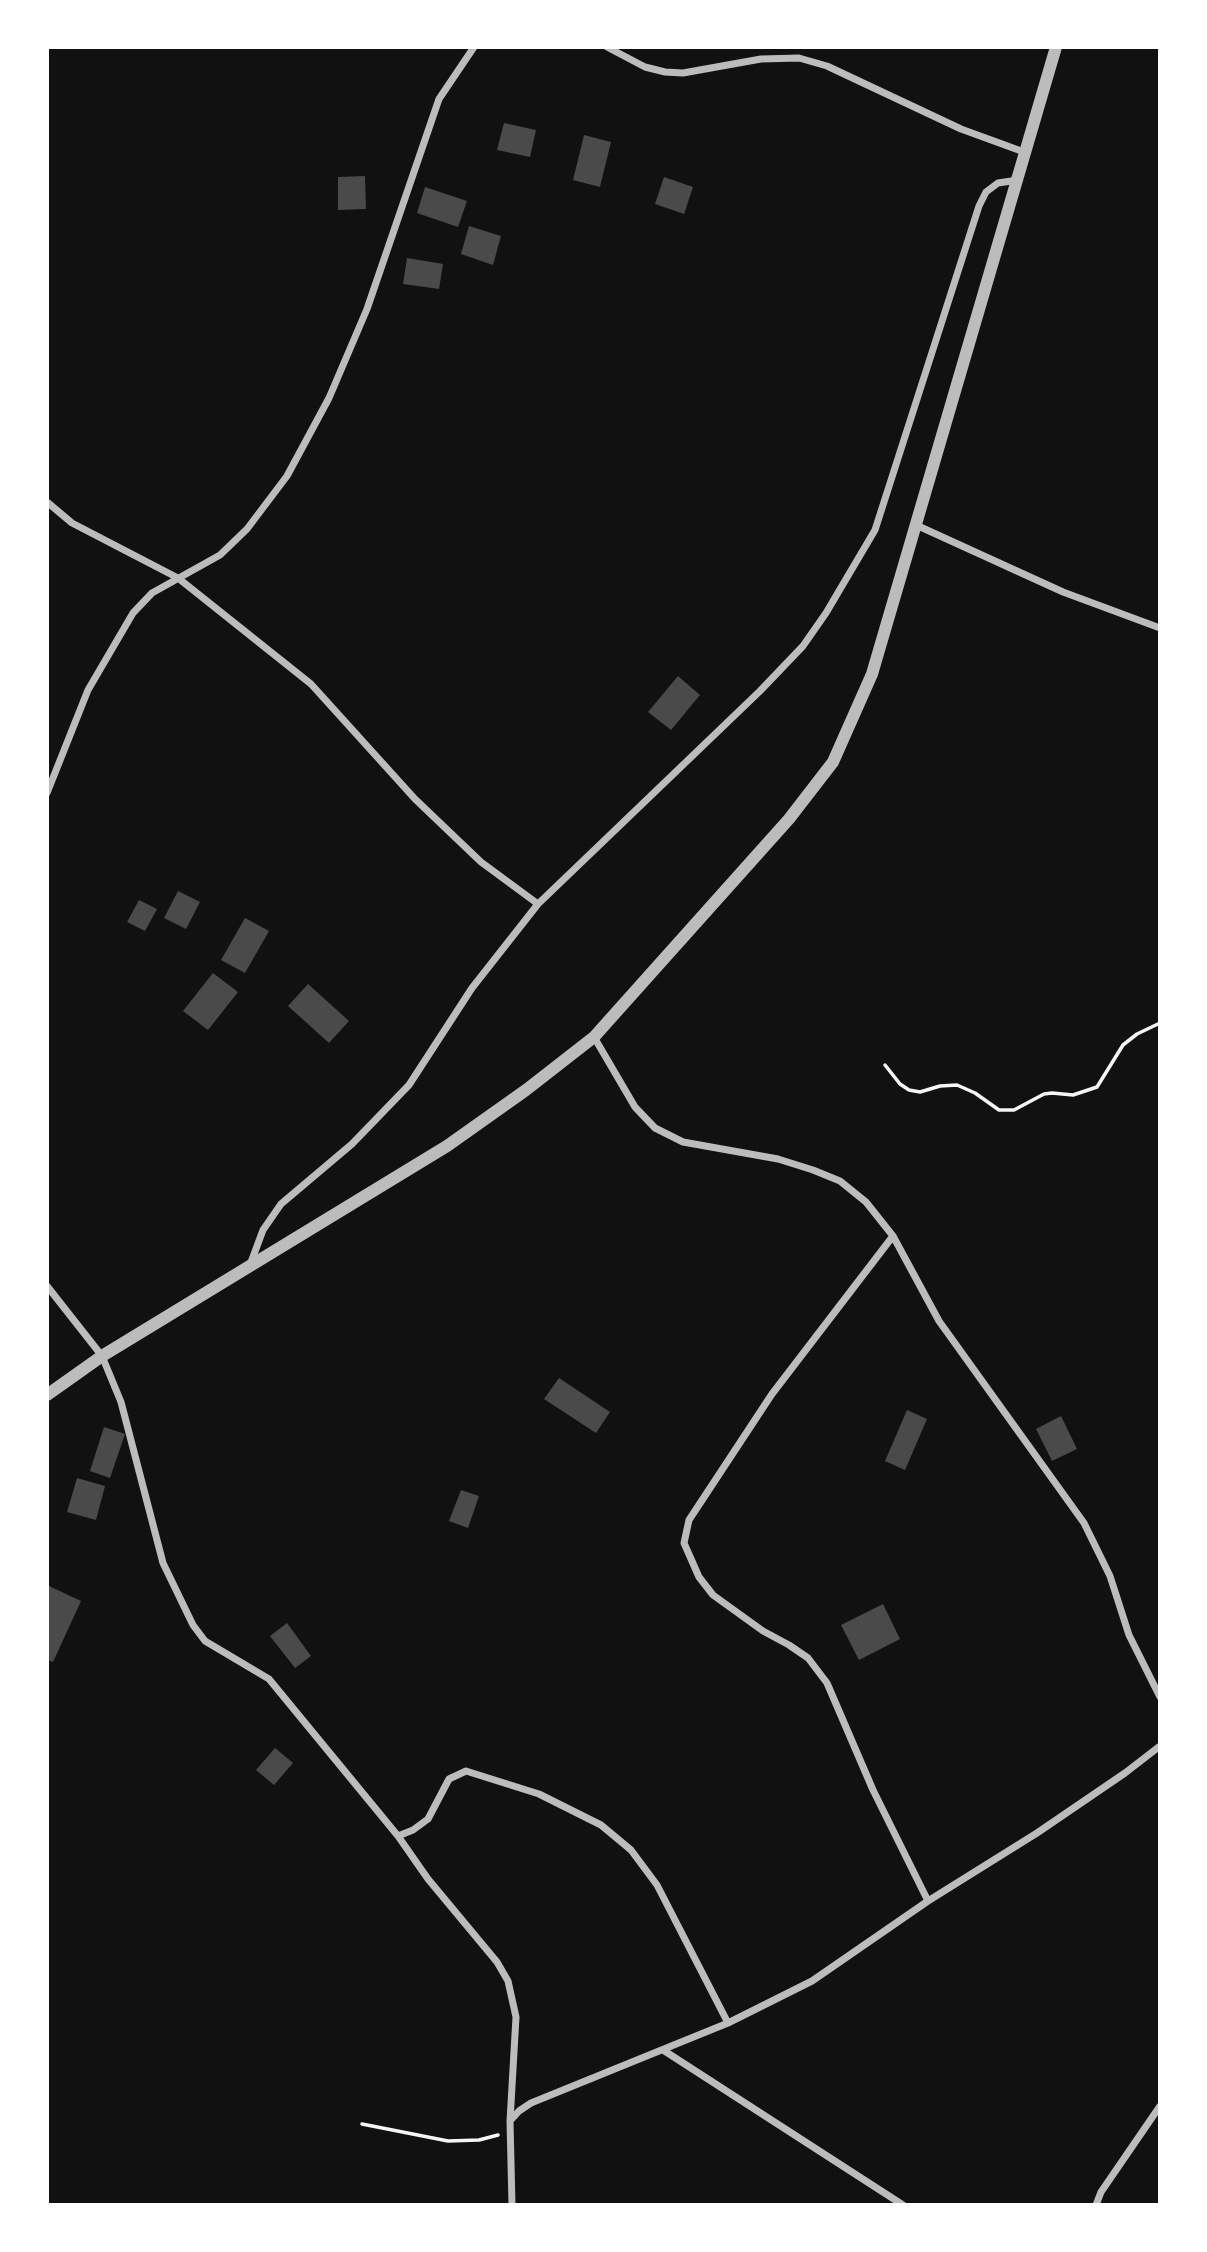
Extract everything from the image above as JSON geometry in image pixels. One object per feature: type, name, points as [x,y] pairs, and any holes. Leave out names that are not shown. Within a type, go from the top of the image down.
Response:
[{"type":"street","points":[[47,793],[88,691],[133,613],[152,593],[220,555],[247,529],[287,476],[329,398],[367,309],[439,99],[474,47]]},
{"type":"street","points":[[607,47],[645,67],[665,72],[683,73],[761,59],[799,58],[827,66],[961,129],[1024,152]]},
{"type":"street","points":[[47,1395],[102,1356],[249,1269],[447,1146],[594,1037],[789,819],[833,762],[872,674],[1056,47]]},
{"type":"street","points":[[249,1269],[263,1230],[281,1204],[352,1144],[409,1085],[472,988],[538,904],[760,691],[803,646],[826,613],[874,530],[979,206],[986,192],[998,183],[1018,180]]},
{"type":"street","points":[[47,502],[72,523],[178,578],[311,684],[415,799],[481,862],[538,904]]},
{"type":"street","points":[[916,525],[1063,592],[1160,628]]},
{"type":"street","points":[[594,1037],[635,1107],[655,1128],[683,1142],[778,1159],[813,1170],[840,1181],[866,1202],[892,1236],[939,1321],[1084,1523],[1110,1576],[1129,1635],[1160,1697]]},
{"type":"street","points":[[892,1236],[772,1394],[689,1520],[684,1543],[699,1577],[713,1595],[763,1632],[789,1644],[808,1658],[827,1683],[873,1790],[928,1901]]},
{"type":"street","points":[[47,1286],[102,1356],[121,1402],[163,1563],[193,1625],[205,1641],[269,1679],[398,1836],[428,1879],[497,1962],[508,1981],[516,2017],[510,2121],[512,2205]]},
{"type":"street","points":[[510,2121],[531,2103],[728,2023],[812,1981],[928,1901],[1037,1833],[1160,1746]]},
{"type":"street","points":[[398,1836],[413,1830],[428,1819],[449,1779],[466,1771],[539,1794],[601,1825],[631,1850],[657,1885],[728,2023]]},
{"type":"street","points":[[663,2050],[903,2205]]},
{"type":"street","points":[[1096,2205],[1101,2192],[1160,2106]]},
{"type":"path","points":[[885,1065],[900,1084],[909,1090],[920,1092],[940,1086],[957,1085],[975,1093],[999,1110],[1014,1110],[1044,1094],[1073,1095],[1097,1087],[1123,1045],[1137,1034],[1160,1023]]},
{"type":"path","points":[[362,2124],[449,2141],[479,2140],[511,2132]]},
{"type":"building","points":[[504,123],[536,130],[530,157],[497,150]]},
{"type":"building","points":[[584,135],[611,142],[600,187],[573,180]]},
{"type":"building","points":[[365,176],[366,209],[338,210],[338,177]]},
{"type":"building","points":[[664,177],[693,187],[684,214],[655,204]]},
{"type":"building","points":[[425,187],[467,201],[458,227],[417,213]]},
{"type":"building","points":[[469,226],[501,236],[493,265],[461,254]]},
{"type":"building","points":[[407,258],[443,264],[439,289],[403,284]]},
{"type":"building","points":[[678,676],[700,695],[671,730],[648,712]]},
{"type":"building","points":[[178,891],[200,902],[186,929],[164,918]]},
{"type":"building","points":[[139,900],[157,909],[145,931],[127,922]]},
{"type":"building","points":[[245,918],[269,931],[245,973],[221,960]]},
{"type":"building","points":[[213,973],[238,992],[208,1030],[183,1011]]},
{"type":"building","points":[[308,984],[349,1021],[329,1043],[288,1006]]},
{"type":"building","points":[[559,1378],[610,1412],[596,1433],[544,1399]]},
{"type":"building","points":[[907,1410],[927,1419],[905,1470],[885,1461]]},
{"type":"building","points":[[1061,1416],[1077,1449],[1052,1461],[1036,1429]]},
{"type":"building","points":[[104,1427],[125,1434],[110,1478],[90,1471]]},
{"type":"building","points":[[77,1478],[105,1486],[96,1520],[67,1512]]},
{"type":"building","points":[[461,1490],[479,1496],[468,1528],[449,1521]]},
{"type":"building","points":[[47,1585],[81,1601],[53,1662],[47,1660]]},
{"type":"building","points":[[883,1604],[900,1639],[859,1660],[841,1625]]},
{"type":"building","points":[[287,1623],[311,1656],[295,1668],[270,1636]]},
{"type":"building","points":[[275,1748],[293,1763],[274,1785],[256,1770]]}]
